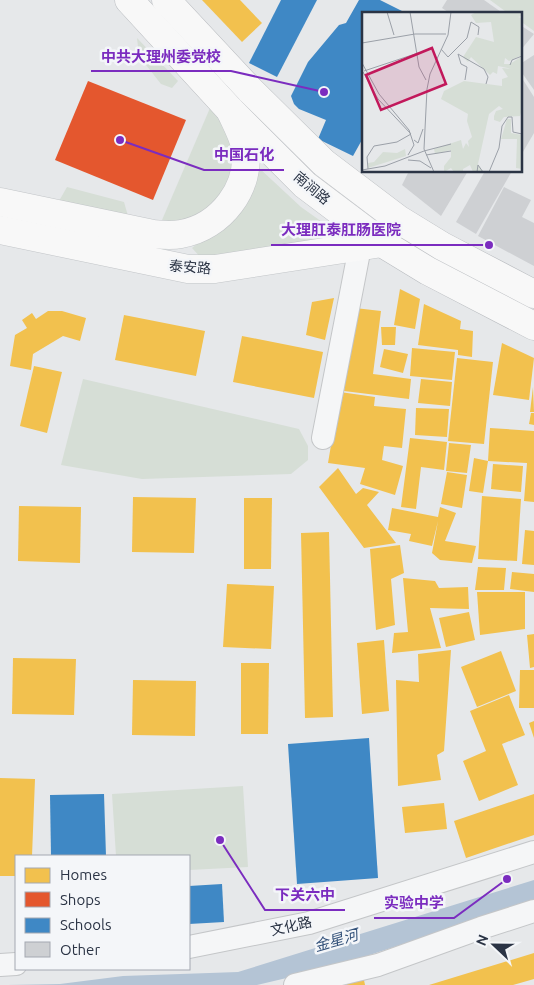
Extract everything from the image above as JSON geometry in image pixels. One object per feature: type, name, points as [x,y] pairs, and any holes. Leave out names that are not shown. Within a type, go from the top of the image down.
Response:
[{"type":"main road","name":"南涧路","points":[[128,0],[230,110],[305,185],[371,245],[428,271],[534,326]]},
{"type":"main road","name":"南涧路","points":[[166,0],[250,90],[324,163],[398,219],[450,250],[534,294]]},
{"type":"main road","points":[[0,202],[154,234],[178,235],[195,230],[214,220],[225,210],[242,180],[245,166],[244,145],[230,110]]},
{"type":"main road","name":"泰安路","points":[[0,230],[188,269],[215,269],[371,245]]},
{"type":"street","points":[[323,438],[371,245]]},
{"type":"street","name":"文化路","points":[[190,947],[309,923],[534,852]]},
{"type":"street","points":[[295,985],[378,965],[481,928],[534,912]]},
{"type":"street","points":[[0,965],[15,964]]},
{"type":"shaded area","points":[[490,0],[534,0],[534,31],[522,22],[522,12],[506,12]]},
{"type":"shaded area","points":[[137,38],[178,81],[172,88],[161,84],[139,56]]},
{"type":"shaded area","points":[[210,108],[222,124],[232,145],[234,163],[228,187],[214,208],[179,223],[162,220]]},
{"type":"shaded area","points":[[258,167],[301,207],[346,239],[202,259],[192,248],[219,226]]},
{"type":"shaded area","points":[[67,187],[124,202],[128,216],[59,201]]},
{"type":"shaded area","points":[[83,379],[299,429],[308,446],[308,460],[291,474],[142,479],[61,465]]},
{"type":"shaded area","points":[[243,786],[248,867],[190,870],[190,855],[116,855],[112,794]]},
{"type":"water","points":[[534,880],[534,901],[333,967],[257,985],[7,985],[60,984],[123,976],[238,972]]},
{"type":"building: Homes","points":[[202,0],[240,0],[262,23],[242,42]]},
{"type":"building: Homes","points":[[400,289],[420,299],[415,329],[394,325]]},
{"type":"building: Homes","points":[[334,298],[325,340],[306,335],[312,302]]},
{"type":"building: Homes","points":[[424,304],[461,321],[460,329],[473,331],[472,357],[458,355],[458,350],[418,345]]},
{"type":"building: Homes","points":[[355,308],[381,311],[373,374],[411,379],[409,399],[344,391]]},
{"type":"building: Homes","points":[[48,311],[62,311],[86,318],[80,341],[63,336],[33,354],[31,370],[10,366],[15,335],[27,328],[22,320],[32,313],[36,319]]},
{"type":"building: Homes","points":[[124,315],[205,331],[196,376],[115,360]]},
{"type":"building: Homes","points":[[381,327],[396,327],[395,345],[382,345]]},
{"type":"building: Homes","points":[[242,336],[323,352],[314,398],[233,382]]},
{"type":"building: Homes","points":[[502,343],[534,358],[529,400],[493,395]]},
{"type":"building: Homes","points":[[412,348],[455,352],[452,380],[410,376]]},
{"type":"building: Homes","points":[[384,349],[408,354],[403,373],[380,367]]},
{"type":"building: Homes","points":[[457,358],[493,362],[484,444],[448,441]]},
{"type":"building: Homes","points":[[34,366],[62,372],[47,433],[20,426]]},
{"type":"building: Homes","points":[[421,379],[452,382],[450,406],[418,403]]},
{"type":"building: Homes","points":[[533,387],[534,412],[530,412]]},
{"type":"building: Homes","points":[[340,392],[375,397],[374,406],[406,409],[402,448],[384,446],[382,460],[403,466],[395,495],[360,484],[365,468],[328,463]]},
{"type":"building: Homes","points":[[416,408],[449,409],[447,437],[415,435]]},
{"type":"building: Homes","points":[[531,413],[534,413],[534,425],[529,424]]},
{"type":"building: Homes","points":[[490,428],[534,431],[534,502],[524,501],[527,463],[488,461]]},
{"type":"building: Homes","points":[[410,438],[447,442],[444,470],[421,467],[416,509],[401,507]]},
{"type":"building: Homes","points":[[449,443],[471,445],[467,473],[446,471]]},
{"type":"building: Homes","points":[[474,458],[488,461],[483,493],[469,491]]},
{"type":"building: Homes","points":[[493,464],[523,466],[521,492],[491,489]]},
{"type":"building: Homes","points":[[338,468],[356,494],[363,488],[379,492],[367,505],[396,543],[364,548],[319,487]]},
{"type":"building: Homes","points":[[447,472],[467,475],[462,508],[441,504]]},
{"type":"building: Homes","points":[[482,496],[521,499],[517,561],[478,559]]},
{"type":"building: Homes","points":[[133,497],[196,498],[194,553],[132,552]]},
{"type":"building: Homes","points":[[244,498],[272,498],[271,569],[244,569]]},
{"type":"building: Homes","points":[[19,506],[81,507],[80,563],[18,561]]},
{"type":"building: Homes","points":[[440,507],[456,513],[445,541],[476,546],[472,563],[440,560],[432,553],[438,521],[432,546],[409,541],[411,534],[388,530],[392,508],[438,517]]},
{"type":"building: Homes","points":[[525,530],[534,531],[534,565],[522,564]]},
{"type":"building: Homes","points":[[329,532],[333,717],[305,718],[301,533]]},
{"type":"building: Homes","points":[[400,545],[404,573],[391,579],[395,625],[376,630],[370,549]]},
{"type":"building: Homes","points":[[478,567],[506,568],[504,590],[475,590]]},
{"type":"building: Homes","points":[[512,572],[534,574],[534,592],[510,589]]},
{"type":"building: Homes","points":[[403,578],[435,581],[439,588],[468,587],[469,609],[430,608],[441,648],[392,653],[394,633],[408,632]]},
{"type":"building: Homes","points":[[227,584],[274,586],[271,649],[223,647]]},
{"type":"building: Homes","points":[[477,592],[525,592],[525,629],[480,635]]},
{"type":"building: Homes","points":[[469,612],[475,640],[446,647],[439,618]]},
{"type":"building: Homes","points":[[534,634],[534,667],[530,668],[527,635]]},
{"type":"building: Homes","points":[[384,640],[389,711],[362,714],[357,643]]},
{"type":"building: Homes","points":[[451,650],[444,751],[437,755],[441,780],[398,786],[396,680],[419,682],[418,654]]},
{"type":"building: Homes","points":[[501,651],[516,691],[477,707],[461,667]]},
{"type":"building: Homes","points":[[13,658],[76,659],[74,715],[12,714]]},
{"type":"building: Homes","points":[[241,663],[269,663],[268,734],[241,734]]},
{"type":"building: Homes","points":[[520,670],[534,670],[534,708],[519,708]]},
{"type":"building: Homes","points":[[133,680],[196,681],[195,736],[132,735]]},
{"type":"building: Homes","points":[[509,695],[525,735],[502,744],[518,785],[479,801],[463,761],[486,751],[470,711]]},
{"type":"building: Homes","points":[[534,721],[534,738],[529,723]]},
{"type":"building: Homes","points":[[0,778],[35,779],[32,855],[15,855],[15,876],[0,876]]},
{"type":"building: Homes","points":[[534,794],[534,835],[466,858],[454,821]]},
{"type":"building: Homes","points":[[444,803],[447,829],[405,833],[402,807]]},
{"type":"building: Homes","points":[[534,953],[534,979],[513,985],[429,985]]},
{"type":"building: Homes","points":[[364,980],[365,985],[347,985],[347,984]]},
{"type":"building: Shops","points":[[88,81],[186,120],[153,200],[55,160]]},
{"type":"building: Schools","points":[[281,0],[317,0],[277,77],[249,63]]},
{"type":"building: Schools","points":[[359,0],[380,0],[404,12],[362,12],[362,140],[353,156],[318,139],[326,120],[299,109],[294,104],[291,96],[308,62],[339,25],[346,23]]},
{"type":"building: Schools","points":[[369,738],[378,878],[297,884],[288,744]]},
{"type":"building: Schools","points":[[104,794],[106,855],[51,855],[50,795]]},
{"type":"building: Schools","points":[[222,884],[224,922],[190,924],[190,886]]},
{"type":"building: Other","points":[[447,0],[484,0],[501,12],[448,12],[442,8]]},
{"type":"building: Other","points":[[522,26],[534,34],[522,49]]},
{"type":"building: Other","points":[[534,55],[534,90],[522,73],[522,63]]},
{"type":"building: Other","points":[[522,78],[534,97],[534,133],[522,154]]},
{"type":"building: Other","points":[[408,172],[467,172],[441,216],[402,185]]},
{"type":"building: Other","points":[[484,172],[511,172],[476,234],[456,222]]},
{"type":"building: Other","points":[[504,187],[531,200],[522,217],[534,223],[534,266],[478,236]]},
{"type":"place","name":"中共大理州委党校","points":[[324,92]]},
{"type":"place","name":"中国石化","points":[[120,140]]},
{"type":"place","name":"大理肛泰肛肠医院","points":[[489,245]]},
{"type":"place","name":"下关六中","points":[[220,840]]},
{"type":"place","name":"实验中学","points":[[507,879]]},
{"type":"water label","name":"金星河","points":[[336,940]]}]
